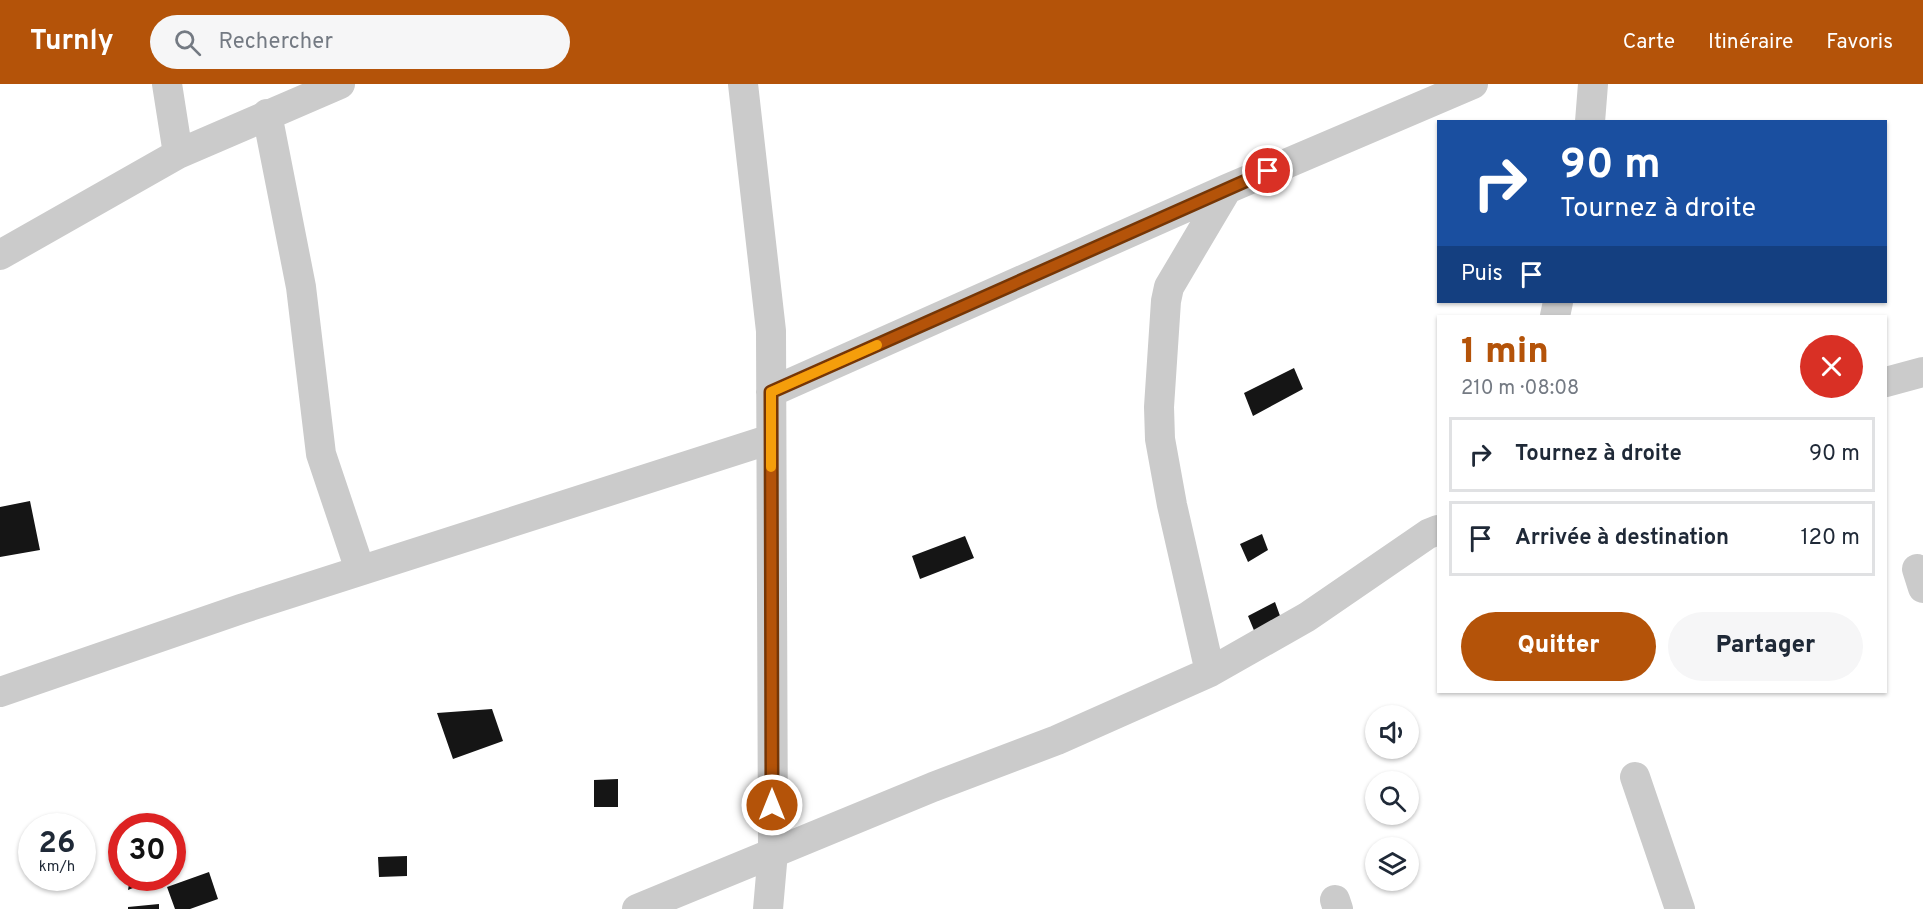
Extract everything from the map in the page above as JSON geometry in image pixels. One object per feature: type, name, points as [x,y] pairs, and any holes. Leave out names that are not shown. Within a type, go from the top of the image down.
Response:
[{"type":"street","points":[[167,84],[178,154]]},
{"type":"street","points":[[0,255],[178,154],[340,84]]},
{"type":"street","points":[[743,84],[771,331],[773,852],[768,909]]},
{"type":"street","points":[[771,392],[1227,189],[1473,84]]},
{"type":"street","points":[[1590,120],[1593,84]]},
{"type":"street","points":[[267,114],[300,287],[321,454],[360,570]]},
{"type":"street","points":[[1210,672],[1172,506],[1160,439],[1159,407],[1166,301],[1169,287],[1227,189]]},
{"type":"street","points":[[1887,382],[1923,372]]},
{"type":"street","points":[[0,692],[360,570],[771,440]]},
{"type":"street","points":[[637,909],[933,787],[1056,740],[1210,672],[1307,617],[1428,534],[1437,530]]},
{"type":"street","points":[[1635,777],[1680,909]]},
{"type":"building","points":[[1294,368],[1303,389],[1253,416],[1244,393]]},
{"type":"building","points":[[30,501],[40,550],[0,557],[0,507]]},
{"type":"building","points":[[1262,534],[1268,550],[1248,562],[1240,544]]},
{"type":"building","points":[[965,536],[974,558],[920,579],[912,556]]},
{"type":"building","points":[[1275,602],[1283,624],[1258,640],[1248,616]]},
{"type":"building","points":[[492,709],[503,741],[453,759],[437,713]]},
{"type":"building","points":[[618,779],[618,807],[594,807],[594,780]]},
{"type":"building","points":[[407,856],[407,876],[379,877],[378,857]]},
{"type":"building","points":[[209,872],[218,899],[190,909],[175,909],[168,891],[186,891],[186,880]]},
{"type":"building","points":[[159,904],[159,909],[128,909],[128,907]]},
{"type":"slow traffic","points":[[771,467],[771,392],[877,345]]},
{"type":"route","points":[[772,805],[771,392],[1268,171]]}]
